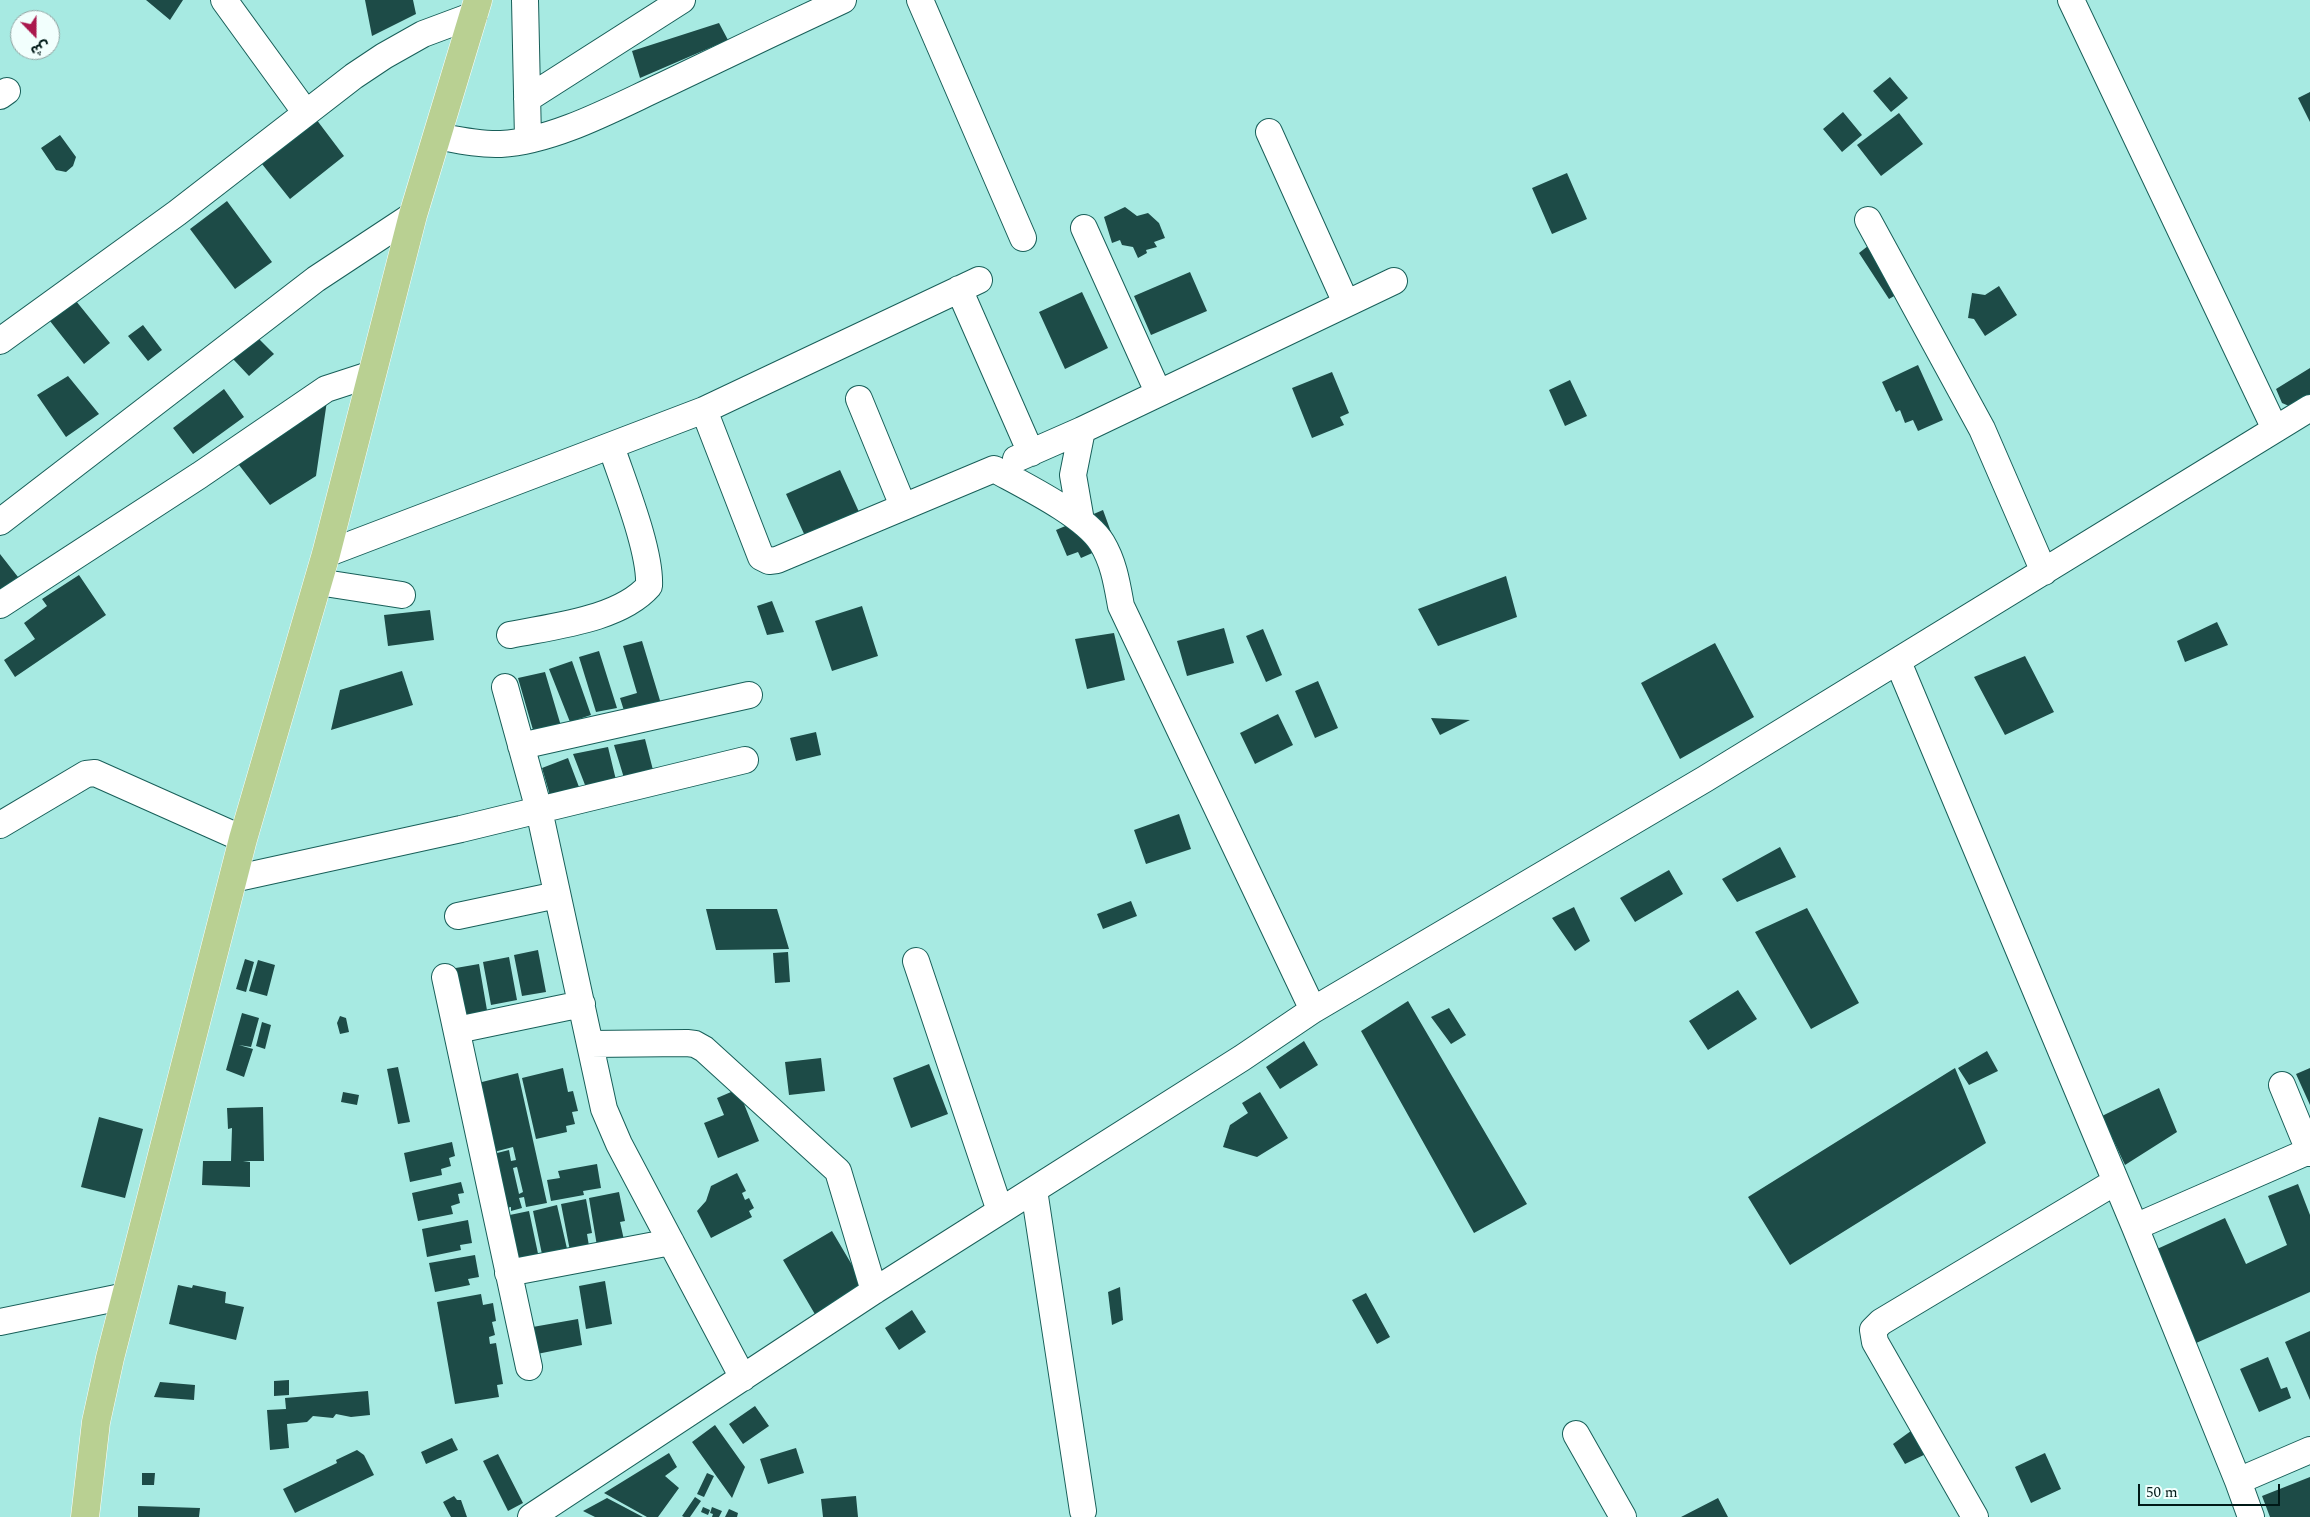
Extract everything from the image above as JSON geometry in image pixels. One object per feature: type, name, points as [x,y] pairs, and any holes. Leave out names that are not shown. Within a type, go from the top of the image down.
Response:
[{"type":"main road","points":[[86,1517],[96,1422],[126,1296],[243,839],[326,554],[413,215],[476,8]]},
{"type":"street","points":[[224,0],[306,113]]},
{"type":"street","points":[[525,0],[528,139]]},
{"type":"street","points":[[527,99],[682,0]]},
{"type":"street","points":[[437,136],[482,144],[501,144],[528,139],[586,120],[842,0]]},
{"type":"street","points":[[920,0],[1023,238]]},
{"type":"street","points":[[2071,0],[2275,430]]},
{"type":"street","points":[[0,342],[177,213],[306,113],[384,56],[476,8]]},
{"type":"street","points":[[1270,132],[1346,303]]},
{"type":"street","points":[[0,522],[316,278],[413,215]]},
{"type":"street","points":[[1868,220],[1982,429],[2044,572]]},
{"type":"street","points":[[1084,228],[1158,392]]},
{"type":"street","points":[[704,410],[760,557],[769,561],[777,560],[903,506],[994,470],[1394,281]]},
{"type":"street","points":[[326,554],[704,410],[969,285],[1031,453]]},
{"type":"street","points":[[0,605],[200,475],[326,389],[372,374]]},
{"type":"street","points":[[859,399],[903,506]]},
{"type":"street","points":[[531,1517],[874,1291],[1242,1058],[1313,1010],[1705,779],[2310,408]]},
{"type":"street","points":[[1081,521],[1073,475],[1082,430]]},
{"type":"street","points":[[510,635],[611,611],[629,602],[649,586],[650,574],[645,553],[611,446]]},
{"type":"street","points":[[994,470],[1035,492],[1081,521],[1102,542],[1114,570],[1121,606],[1313,1010]]},
{"type":"street","points":[[318,582],[402,595]]},
{"type":"street","points":[[1898,662],[2116,1182],[2238,1480],[2251,1517]]},
{"type":"street","points":[[505,688],[539,810],[604,1109],[611,1127],[743,1378]]},
{"type":"street","points":[[521,746],[749,694]]},
{"type":"street","points":[[233,878],[451,832],[745,760]]},
{"type":"street","points":[[0,825],[86,774],[94,773],[243,839]]},
{"type":"street","points":[[458,916],[557,895]]},
{"type":"street","points":[[916,962],[1000,1211]]},
{"type":"street","points":[[445,977],[530,1367]]},
{"type":"street","points":[[458,1030],[582,1004]]},
{"type":"street","points":[[590,1044],[687,1043],[704,1049],[838,1172],[874,1291]]},
{"type":"street","points":[[2134,1227],[2310,1152],[2282,1085]]},
{"type":"street","points":[[1976,1517],[1874,1342],[1874,1330],[1881,1322],[2116,1182]]},
{"type":"street","points":[[1034,1190],[1083,1511]]},
{"type":"street","points":[[508,1273],[671,1242]]},
{"type":"street","points":[[0,1322],[126,1296]]},
{"type":"street","points":[[1576,1434],[1623,1517]]},
{"type":"street","points":[[2238,1480],[2310,1450]]},
{"type":"building","points":[[146,0],[183,0],[170,20]]},
{"type":"building","points":[[365,0],[413,0],[416,14],[372,36]]},
{"type":"building","points":[[719,23],[728,40],[640,78],[632,51]]},
{"type":"building","points":[[1890,77],[1908,98],[1891,112],[1873,91]]},
{"type":"building","points":[[2310,92],[2310,122],[2298,98]]},
{"type":"building","points":[[1843,112],[1862,135],[1842,152],[1823,129]]},
{"type":"building","points":[[1899,113],[1923,144],[1881,176],[1857,145]]},
{"type":"building","points":[[313,115],[344,156],[290,199],[258,159]]},
{"type":"building","points":[[60,135],[76,157],[73,166],[66,172],[56,170],[41,148]]},
{"type":"building","points":[[1567,173],[1587,219],[1552,234],[1532,188]]},
{"type":"building","points":[[227,201],[272,262],[235,289],[190,229]]},
{"type":"building","points":[[1125,207],[1137,216],[1148,213],[1159,223],[1165,238],[1154,242],[1157,247],[1146,250],[1147,253],[1138,258],[1133,247],[1122,245],[1120,240],[1112,243],[1104,217]]},
{"type":"building","points":[[1873,242],[1901,292],[1889,299],[1859,253]]},
{"type":"building","points":[[1190,272],[1207,311],[1151,335],[1134,296]]},
{"type":"building","points":[[1999,286],[2017,315],[1985,336],[1974,319],[1968,318],[1972,293],[1985,295]]},
{"type":"building","points":[[1082,292],[1108,348],[1065,369],[1039,312]]},
{"type":"building","points":[[72,296],[110,343],[84,364],[46,316]]},
{"type":"building","points":[[143,325],[162,350],[148,361],[128,336]]},
{"type":"building","points":[[257,337],[274,354],[249,376],[233,359]]},
{"type":"building","points":[[1918,365],[1943,420],[1918,431],[1913,420],[1905,423],[1900,410],[1896,412],[1882,382]]},
{"type":"building","points":[[2310,368],[2310,394],[2289,406],[2282,403],[2276,389]]},
{"type":"building","points":[[1332,372],[1349,413],[1340,417],[1344,425],[1312,438],[1292,388]]},
{"type":"building","points":[[68,376],[99,414],[66,437],[37,395]]},
{"type":"building","points":[[1570,380],[1587,416],[1565,426],[1549,390]]},
{"type":"building","points":[[224,389],[244,417],[193,454],[173,428]]},
{"type":"building","points":[[328,394],[316,476],[270,505],[232,456]]},
{"type":"building","points":[[840,470],[859,512],[805,536],[786,494]]},
{"type":"building","points":[[1103,510],[1115,543],[1081,558],[1078,552],[1067,556],[1056,530]]},
{"type":"building","points":[[0,554],[18,577],[0,590]]},
{"type":"building","points":[[79,575],[106,615],[15,677],[4,660],[35,639],[24,623],[47,606],[42,599]]},
{"type":"building","points":[[1506,576],[1517,617],[1438,646],[1418,609]]},
{"type":"building","points":[[772,601],[784,632],[767,635],[757,606]]},
{"type":"building","points":[[862,606],[878,656],[832,671],[815,621]]},
{"type":"building","points":[[430,610],[434,640],[388,646],[384,615]]},
{"type":"building","points":[[2217,622],[2228,645],[2185,662],[2177,641]]},
{"type":"building","points":[[1224,628],[1234,663],[1187,676],[1177,641]]},
{"type":"building","points":[[1263,629],[1282,675],[1266,682],[1246,636]]},
{"type":"building","points":[[1114,633],[1125,680],[1087,689],[1075,639]]},
{"type":"building","points":[[642,641],[662,707],[626,717],[620,698],[637,693],[623,646]]},
{"type":"building","points":[[1715,643],[1754,717],[1680,759],[1641,683]]},
{"type":"building","points":[[599,651],[617,708],[596,712],[579,657]]},
{"type":"building","points":[[2025,656],[2054,712],[2005,735],[1974,677]]},
{"type":"building","points":[[572,661],[591,715],[570,722],[549,669]]},
{"type":"building","points":[[402,671],[413,705],[331,730],[340,690]]},
{"type":"building","points":[[545,672],[561,726],[533,730],[518,678]]},
{"type":"building","points":[[1318,681],[1338,728],[1315,738],[1295,691]]},
{"type":"building","points":[[1278,714],[1293,745],[1255,764],[1240,733]]},
{"type":"building","points":[[1431,718],[1470,720],[1440,735]]},
{"type":"building","points":[[816,732],[821,755],[796,761],[790,738]]},
{"type":"building","points":[[645,739],[653,770],[624,778],[614,745]]},
{"type":"building","points":[[608,747],[616,780],[587,790],[573,754]]},
{"type":"building","points":[[568,758],[579,787],[551,799],[542,768]]},
{"type":"building","points":[[1179,814],[1191,849],[1146,864],[1134,830]]},
{"type":"building","points":[[1780,847],[1796,877],[1737,902],[1722,879]]},
{"type":"building","points":[[1669,870],[1683,894],[1635,922],[1620,898]]},
{"type":"building","points":[[1131,901],[1137,916],[1103,929],[1097,914]]},
{"type":"building","points":[[1574,907],[1590,941],[1575,951],[1552,918]]},
{"type":"building","points":[[1807,908],[1859,1003],[1811,1029],[1755,932]]},
{"type":"building","points":[[706,909],[777,909],[789,949],[716,950]]},
{"type":"building","points":[[538,950],[546,992],[522,996],[514,955]]},
{"type":"building","points":[[788,952],[790,982],[775,983],[773,953]]},
{"type":"building","points":[[509,957],[517,1000],[491,1005],[483,962]]},
{"type":"building","points":[[245,959],[254,962],[246,992],[236,989]]},
{"type":"building","points":[[258,960],[275,965],[267,996],[249,991]]},
{"type":"building","points":[[479,964],[488,1016],[460,1021],[450,969]]},
{"type":"building","points":[[1738,990],[1757,1019],[1708,1050],[1689,1021]]},
{"type":"building","points":[[1408,1001],[1527,1204],[1474,1233],[1361,1031]]},
{"type":"building","points":[[1449,1008],[1466,1035],[1451,1044],[1431,1017]]},
{"type":"building","points":[[242,1013],[259,1018],[251,1047],[239,1045],[253,1049],[244,1077],[226,1070]]},
{"type":"building","points":[[340,1016],[346,1018],[349,1032],[340,1034],[337,1023]]},
{"type":"building","points":[[262,1022],[271,1025],[265,1049],[256,1046]]},
{"type":"building","points":[[1304,1041],[1318,1065],[1280,1089],[1266,1067]]},
{"type":"building","points":[[1987,1051],[1998,1071],[1969,1085],[1958,1068]]},
{"type":"building","points":[[821,1058],[825,1091],[789,1095],[785,1062]]},
{"type":"building","points":[[929,1064],[948,1114],[911,1128],[893,1078]]},
{"type":"building","points":[[398,1067],[410,1122],[398,1124],[387,1069]]},
{"type":"building","points":[[563,1068],[568,1092],[573,1091],[578,1111],[572,1112],[575,1124],[566,1126],[567,1132],[536,1139],[522,1078]]},
{"type":"building","points":[[1955,1068],[1986,1143],[1790,1265],[1748,1197]]},
{"type":"building","points":[[2310,1068],[2310,1105],[2296,1074]]},
{"type":"building","points":[[518,1073],[547,1203],[526,1207],[524,1197],[519,1198],[522,1208],[511,1211],[511,1207],[501,1209],[489,1155],[509,1150],[511,1161],[516,1160],[513,1147],[494,1152],[478,1083]],"holes":[[[517,1167],[523,1192],[519,1194],[513,1168]]]},
{"type":"building","points":[[2159,1088],[2177,1132],[2125,1165],[2102,1116]]},
{"type":"building","points":[[738,1089],[759,1141],[718,1158],[704,1123],[724,1115],[717,1098]]},
{"type":"building","points":[[343,1092],[359,1095],[357,1105],[341,1102]]},
{"type":"building","points":[[1260,1092],[1288,1138],[1257,1157],[1223,1147],[1230,1125],[1248,1113],[1242,1103]]},
{"type":"building","points":[[263,1107],[264,1161],[243,1161],[250,1162],[250,1187],[202,1185],[203,1161],[231,1161],[232,1128],[228,1129],[227,1108]]},
{"type":"building","points":[[99,1117],[143,1129],[125,1198],[81,1187]]},
{"type":"building","points":[[452,1142],[455,1156],[449,1158],[451,1166],[441,1169],[442,1175],[410,1182],[404,1153]]},
{"type":"building","points":[[597,1164],[601,1188],[583,1191],[584,1195],[551,1201],[547,1180],[560,1178],[558,1171]]},
{"type":"building","points":[[737,1173],[746,1191],[742,1193],[745,1200],[749,1198],[754,1208],[749,1211],[752,1217],[711,1238],[697,1211],[706,1201],[711,1186]]},
{"type":"building","points":[[461,1182],[464,1193],[458,1194],[460,1203],[451,1206],[453,1214],[418,1221],[412,1193]]},
{"type":"building","points":[[2298,1184],[2310,1215],[2310,1292],[2194,1344],[2157,1249],[2225,1218],[2246,1264],[2287,1245],[2268,1196]]},
{"type":"building","points":[[619,1192],[625,1221],[620,1222],[624,1240],[597,1246],[589,1198]]},
{"type":"building","points":[[586,1199],[592,1233],[587,1234],[590,1252],[571,1256],[561,1204]]},
{"type":"building","points":[[557,1205],[568,1253],[543,1259],[533,1211]]},
{"type":"building","points":[[529,1211],[540,1263],[511,1269],[500,1217]]},
{"type":"building","points":[[468,1220],[472,1243],[460,1245],[461,1250],[427,1257],[422,1229]]},
{"type":"building","points":[[832,1231],[865,1287],[816,1316],[783,1260]]},
{"type":"building","points":[[475,1255],[479,1277],[468,1279],[470,1285],[435,1292],[429,1263]]},
{"type":"building","points":[[605,1281],[612,1324],[586,1329],[579,1286]]},
{"type":"building","points":[[178,1285],[192,1288],[193,1285],[226,1292],[225,1303],[244,1307],[236,1340],[169,1324]]},
{"type":"building","points":[[1120,1287],[1123,1320],[1112,1325],[1108,1292]]},
{"type":"building","points":[[1366,1293],[1390,1337],[1377,1344],[1352,1300]]},
{"type":"building","points":[[481,1294],[483,1305],[493,1303],[496,1321],[492,1322],[495,1335],[489,1337],[490,1344],[496,1343],[503,1384],[497,1385],[499,1397],[455,1404],[437,1302]]},
{"type":"building","points":[[912,1310],[926,1332],[899,1350],[885,1328]]},
{"type":"building","points":[[578,1319],[582,1345],[532,1355],[527,1328]]},
{"type":"building","points":[[2310,1331],[2310,1400],[2285,1342]]},
{"type":"building","points":[[2268,1357],[2281,1389],[2287,1387],[2291,1398],[2259,1412],[2240,1369]]},
{"type":"building","points":[[289,1380],[289,1395],[274,1396],[274,1381]]},
{"type":"building","points":[[160,1382],[195,1385],[194,1400],[154,1397]]},
{"type":"building","points":[[368,1391],[370,1415],[351,1417],[336,1414],[333,1418],[313,1416],[307,1422],[287,1424],[289,1448],[270,1450],[267,1410],[286,1409],[285,1398]]},
{"type":"building","points":[[755,1406],[769,1426],[743,1444],[729,1424]]},
{"type":"building","points":[[715,1425],[745,1467],[732,1498],[692,1442]]},
{"type":"building","points":[[1915,1428],[1930,1452],[1905,1464],[1893,1444]]},
{"type":"building","points":[[452,1438],[458,1450],[426,1464],[421,1452]]},
{"type":"building","points":[[796,1448],[804,1473],[768,1484],[760,1459]]},
{"type":"building","points":[[357,1450],[364,1455],[374,1475],[295,1513],[283,1489],[337,1463],[336,1460]]},
{"type":"building","points":[[669,1453],[677,1467],[665,1476],[679,1488],[658,1517],[647,1517],[604,1493]]},
{"type":"building","points":[[2045,1453],[2061,1489],[2031,1503],[2015,1467]]},
{"type":"building","points":[[498,1454],[523,1503],[508,1511],[483,1461]]},
{"type":"building","points":[[142,1473],[155,1473],[154,1485],[142,1485]]},
{"type":"building","points":[[707,1473],[714,1476],[704,1497],[697,1494]]},
{"type":"building","points":[[2310,1477],[2310,1517],[2270,1517],[2262,1496]]},
{"type":"building","points":[[454,1496],[457,1500],[461,1500],[467,1517],[451,1517],[443,1502]]},
{"type":"building","points":[[856,1496],[858,1517],[823,1517],[821,1499]]},
{"type":"building","points":[[695,1497],[701,1501],[690,1517],[682,1516]]},
{"type":"building","points":[[607,1498],[643,1517],[595,1517],[583,1511]]},
{"type":"building","points":[[1718,1498],[1728,1517],[1681,1517]]},
{"type":"building","points":[[138,1506],[200,1508],[199,1517],[138,1517]]},
{"type":"building","points":[[703,1507],[710,1510],[708,1515],[701,1512]]},
{"type":"building","points":[[712,1507],[722,1511],[719,1517],[712,1517],[713,1514],[710,1513]]},
{"type":"building","points":[[729,1509],[738,1513],[737,1517],[725,1517]]}]
